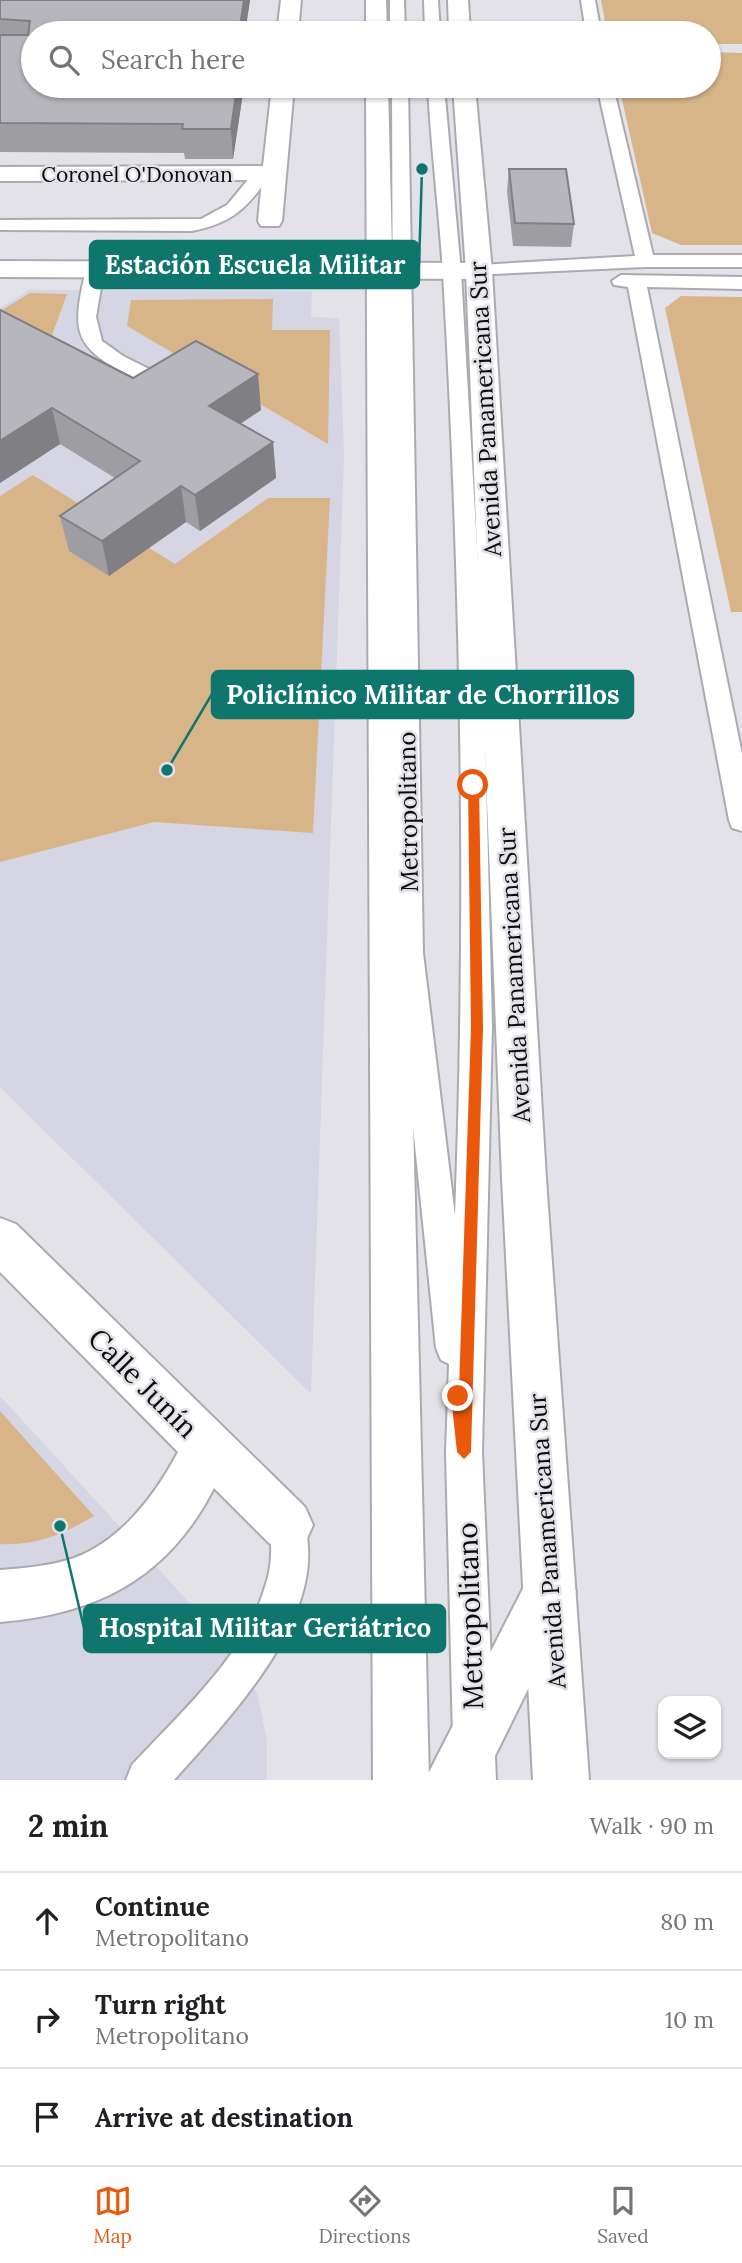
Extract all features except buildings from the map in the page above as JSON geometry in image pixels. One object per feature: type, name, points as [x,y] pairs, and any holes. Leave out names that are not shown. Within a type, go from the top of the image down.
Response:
[{"type":"main road","points":[[289,21],[291,0]]},
{"type":"main road","points":[[376,0],[377,21]]},
{"type":"main road","points":[[458,0],[459,21]]},
{"type":"main road","points":[[271,221],[268,174],[281,98]]},
{"type":"main road","points":[[378,98],[391,271],[401,1780]]},
{"type":"main road","name":"Avenida Panamericana Sur","points":[[464,98],[466,272],[562,1780]]},
{"type":"main road","name":"Coronel O'Donovan","points":[[0,174],[268,174]]},
{"type":"main road","points":[[0,270],[466,272]]},
{"type":"main road","name":"Calle Junín","points":[[0,1240],[286,1525]]},
{"type":"main road","points":[[0,1596],[36,1595],[81,1584],[123,1561],[160,1528],[188,1489],[208,1447]]},
{"type":"main road","points":[[468,1768],[550,1591]]},
{"type":"lane","points":[[397,0],[398,21]]},
{"type":"lane","points":[[430,0],[432,21]]},
{"type":"lane","points":[[588,0],[592,21]]},
{"type":"lane","name":"Metropolitano","points":[[399,98],[391,271],[409,953],[464,1452]]},
{"type":"lane","name":"Metropolitano","points":[[438,98],[466,272],[477,1027],[464,1452],[468,1768]]},
{"type":"lane","points":[[609,98],[645,261]]},
{"type":"lane","points":[[0,225],[192,226],[214,222],[230,214],[268,174]]},
{"type":"lane","points":[[466,272],[545,270],[645,261],[742,261]]},
{"type":"lane","points":[[95,270],[84,327],[91,342],[107,356],[158,381]]},
{"type":"lane","points":[[545,270],[637,284],[742,284]]},
{"type":"lane","points":[[637,284],[742,820]]},
{"type":"lane","points":[[148,1780],[258,1649],[283,1592],[290,1556],[286,1525]]},
{"type":"shaded area","points":[[601,0],[742,0],[742,44],[721,44],[721,21],[605,21]]},
{"type":"shaded area","points":[[721,52],[742,53],[742,245],[681,245],[652,233],[622,98],[721,98]]},
{"type":"shaded area","points":[[29,290],[312,291],[311,317],[339,318],[344,454],[311,1394],[0,1087],[0,308]]},
{"type":"shaded area","points":[[30,293],[67,294],[44,357],[0,311]]},
{"type":"shaded area","points":[[681,296],[742,297],[742,612],[731,612],[665,308]]},
{"type":"shaded area","points":[[273,299],[272,330],[330,330],[328,444],[127,326],[131,300]]},
{"type":"shaded area","points":[[33,475],[175,564],[268,498],[330,498],[313,833],[154,822],[0,862],[0,496]]},
{"type":"shaded area","points":[[0,1396],[238,1656],[258,1696],[267,1742],[267,1780],[0,1780]]},
{"type":"shaded area","points":[[0,1411],[94,1516],[49,1538],[26,1543],[0,1544]]},
{"type":"place","name":"Estación Escuela Militar","points":[[422,169]]},
{"type":"place","name":"Policlínico Militar de Chorrillos","points":[[167,770]]},
{"type":"place","name":"Hospital Militar Geriátrico","points":[[60,1526]]},
{"type":"route","points":[[458,1396],[464,1452],[477,1027],[473,785]]}]
